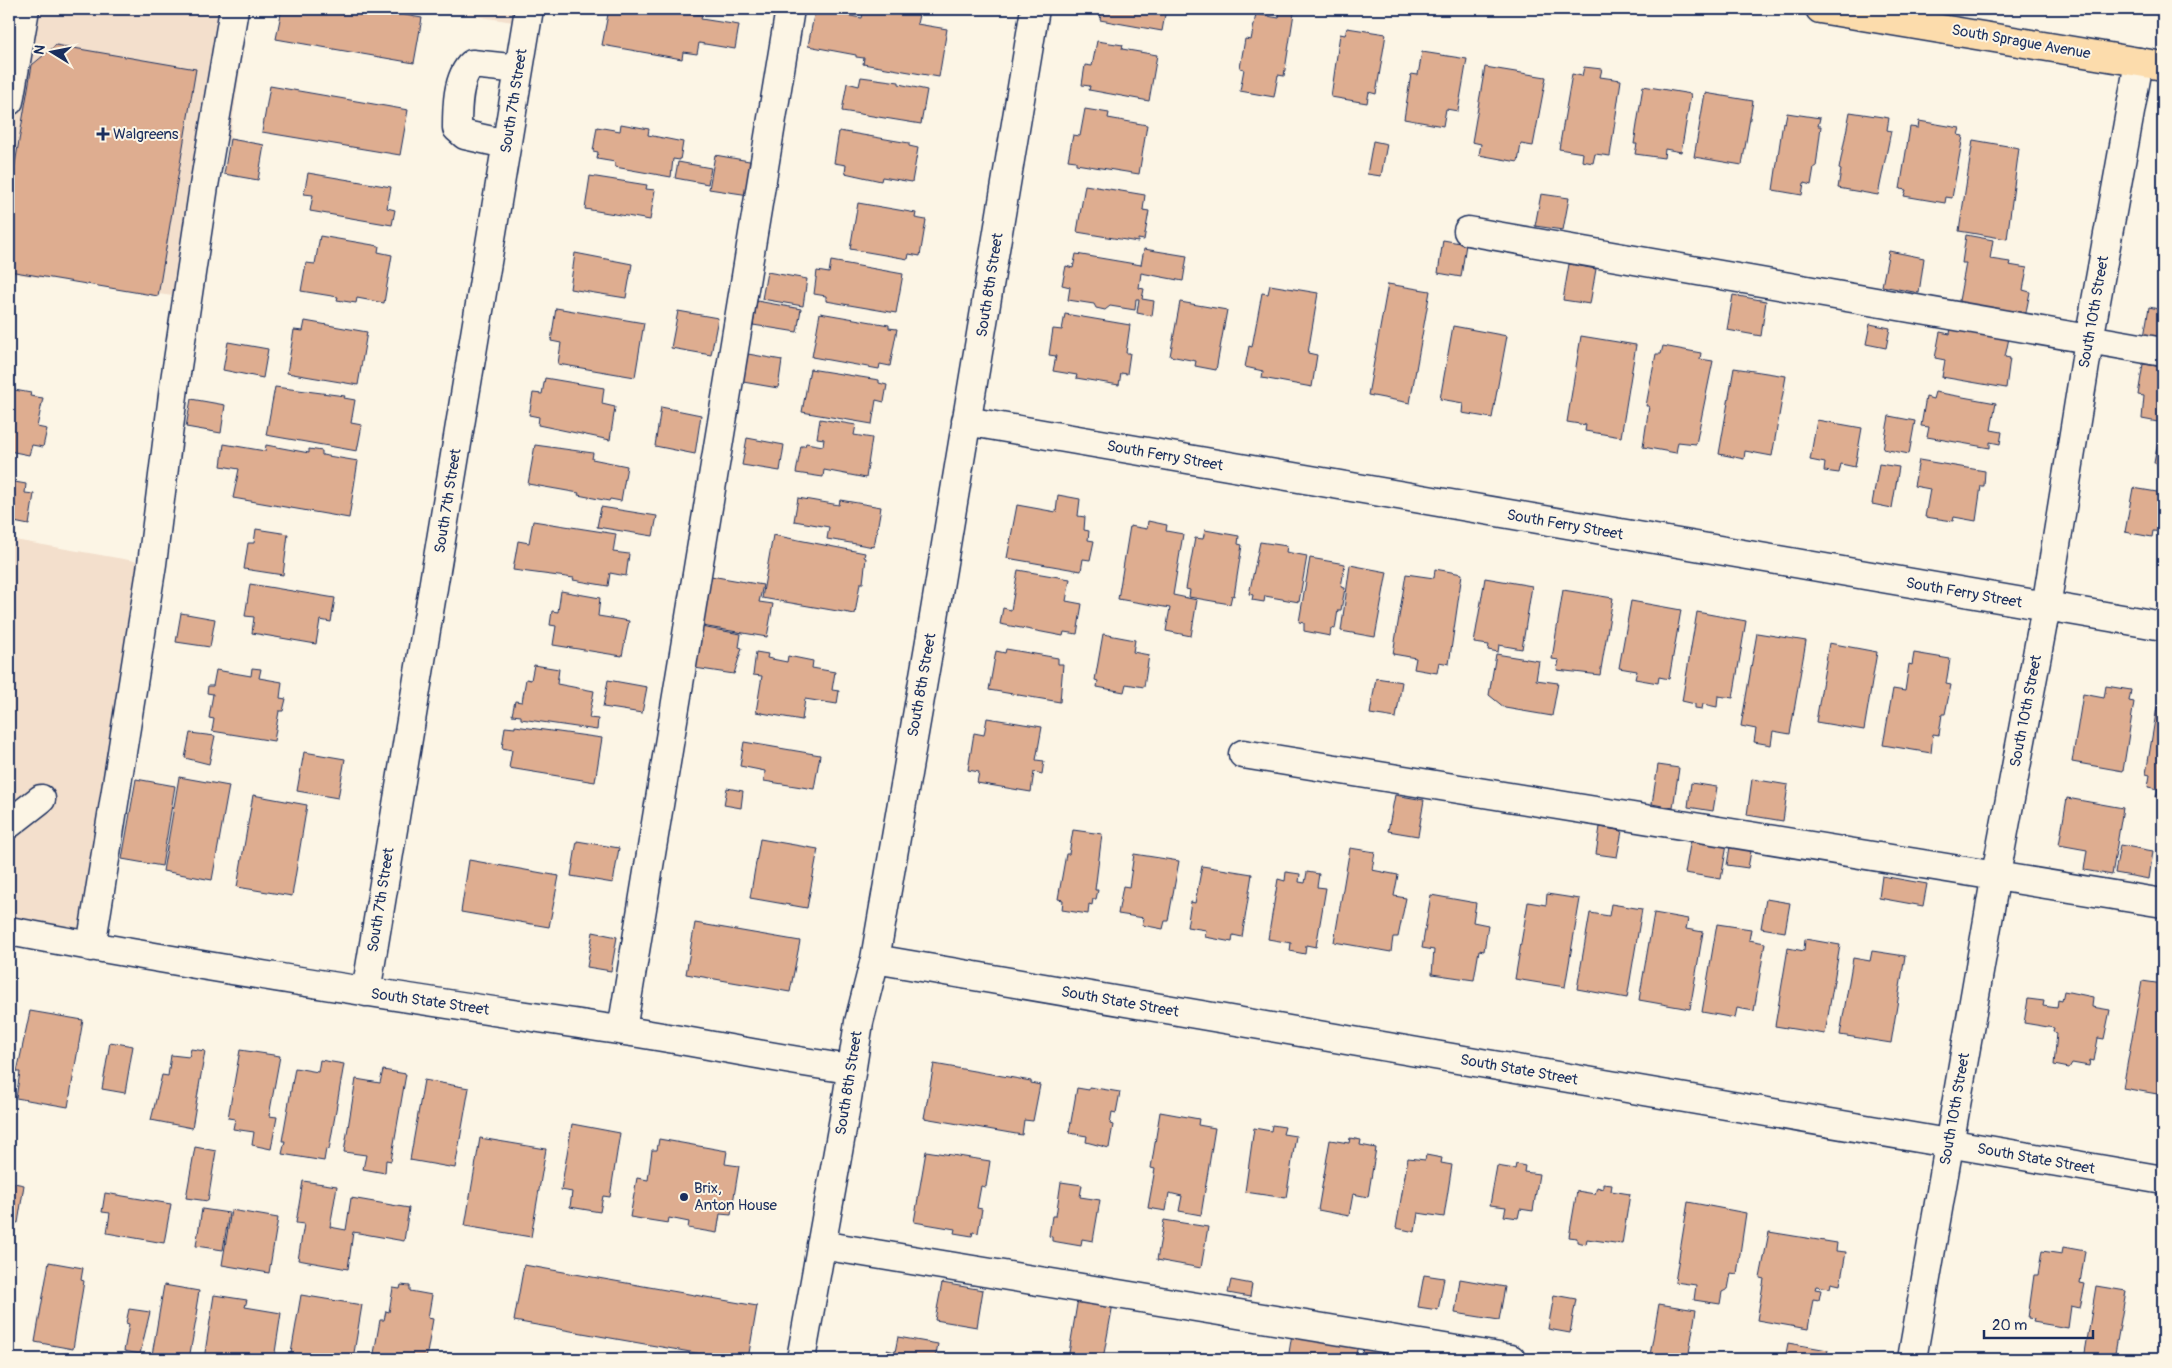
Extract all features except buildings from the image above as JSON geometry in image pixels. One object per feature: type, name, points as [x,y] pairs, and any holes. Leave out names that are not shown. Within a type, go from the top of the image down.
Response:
[{"type":"main road","name":"South Sprague Avenue","points":[[1820,9],[2151,64]]},
{"type":"street","points":[[9,101],[25,9]]},
{"type":"street","points":[[91,947],[152,564],[176,377],[234,9]]},
{"type":"street","name":"South 7th Street","points":[[366,992],[529,9]]},
{"type":"street","points":[[622,1030],[790,9]]},
{"type":"street","name":"South 8th Street","points":[[801,1359],[858,1022],[874,959],[1035,9]]},
{"type":"street","points":[[506,144],[465,135],[457,128],[457,109],[465,70],[472,64],[519,69]]},
{"type":"street","name":"South 10th Street","points":[[1912,1359],[1996,874],[2046,607],[2089,340],[2151,64]]},
{"type":"street","points":[[1468,231],[2163,352]]},
{"type":"street","name":"South Ferry Street","points":[[966,421],[2163,626]]},
{"type":"street","points":[[1243,754],[1996,874],[2163,903]]},
{"type":"street","points":[[9,824],[40,800]]},
{"type":"street","name":"South State Street","points":[[9,931],[91,947],[366,992],[622,1030],[851,1069]]},
{"type":"street","name":"South State Street","points":[[874,959],[2163,1180]]},
{"type":"street","points":[[821,1245],[1511,1359]]},
{"type":"shaded area","name":"Walgreens","points":[[9,9],[249,9],[229,144],[212,141],[187,298],[9,273]]},
{"type":"shaded area","points":[[432,9],[529,9],[526,24]]},
{"type":"shaded area","points":[[9,539],[152,564],[91,947],[9,931]]},
{"type":"place","name":"Walgreens","points":[[103,134]]},
{"type":"place","name":"Brix, Anton House","points":[[684,1197]]}]
